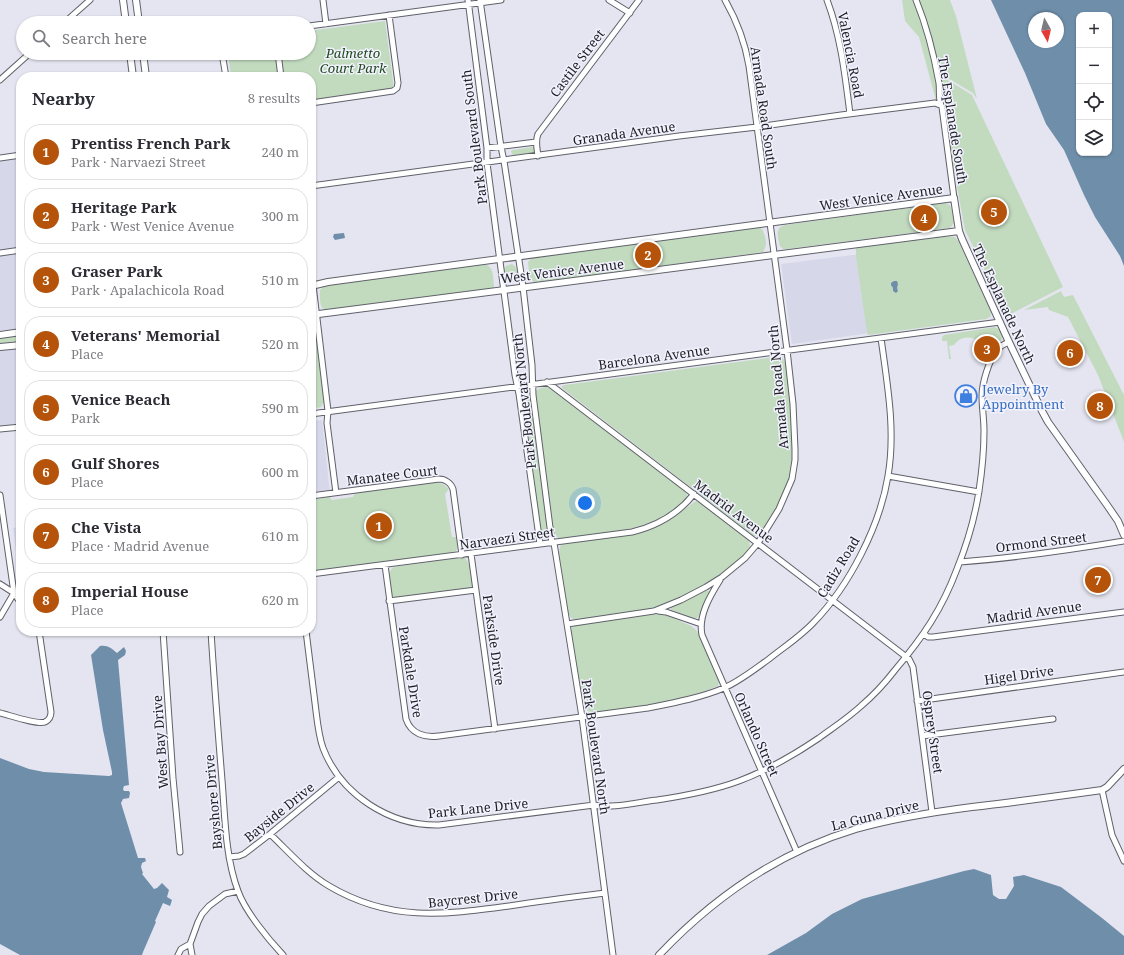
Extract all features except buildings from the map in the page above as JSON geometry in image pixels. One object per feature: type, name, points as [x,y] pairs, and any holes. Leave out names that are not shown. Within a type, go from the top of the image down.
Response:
[{"type":"street","points":[[72,16],[90,0]]},
{"type":"street","points":[[123,0],[125,16]]},
{"type":"street","points":[[136,0],[138,16]]},
{"type":"street","points":[[323,0],[326,24]]},
{"type":"street","points":[[316,25],[468,2],[501,0]]},
{"type":"street","points":[[609,0],[630,13]]},
{"type":"street","name":"Castile Street","points":[[536,142],[536,137],[538,134],[639,0]]},
{"type":"street","name":"Armada Road South","points":[[725,0],[737,24],[746,51],[769,223]]},
{"type":"street","name":"Valencia Road","points":[[827,0],[835,22],[842,53],[850,114]]},
{"type":"street","name":"The Esplanade South","points":[[916,0],[924,20],[939,85],[940,105],[942,107],[954,198]]},
{"type":"street","name":"Park Boulevard South","points":[[480,1],[501,147],[519,256]]},
{"type":"street","name":"Park Boulevard South","points":[[468,2],[501,272]]},
{"type":"street","points":[[316,102],[393,91],[397,88],[398,83],[389,15]]},
{"type":"street","points":[[0,80],[22,60]]},
{"type":"street","points":[[131,60],[132,72]]},
{"type":"street","points":[[144,60],[145,72]]},
{"type":"street","points":[[223,60],[225,72]]},
{"type":"street","points":[[279,60],[280,72]]},
{"type":"street","name":"Granada Avenue","points":[[316,185],[679,136],[936,103],[940,105]]},
{"type":"street","points":[[487,148],[536,142],[538,156]]},
{"type":"street","points":[[0,158],[16,156]]},
{"type":"street","name":"West Venice Avenue","points":[[316,284],[954,198]]},
{"type":"street","name":"The Esplanade North","points":[[954,198],[959,230],[1008,342],[1045,418],[1118,521],[1124,535]]},
{"type":"street","name":"Armada Road North","points":[[567,624],[654,611],[706,587],[739,564],[758,543],[776,514],[792,479],[795,449],[794,417],[787,350],[769,223]]},
{"type":"street","name":"West Venice Avenue","points":[[316,314],[959,230]]},
{"type":"street","points":[[0,253],[16,251]]},
{"type":"street","name":"Park Boulevard North","points":[[519,256],[532,365],[533,395],[553,543],[582,717],[613,955]]},
{"type":"street","name":"Park Boulevard North","points":[[501,272],[540,544]]},
{"type":"street","name":"Barcelona Avenue","points":[[316,413],[1000,322]]},
{"type":"street","points":[[316,328],[328,411],[327,423],[336,493]]},
{"type":"street","points":[[0,335],[16,333]]},
{"type":"street","name":"Cadiz Road","points":[[582,717],[664,705],[724,688],[751,672],[803,632],[833,600],[849,575],[869,536],[879,513],[888,476],[891,440],[890,411],[881,338]]},
{"type":"street","name":"Park Lane Drive","points":[[307,636],[320,736],[325,753],[339,777],[360,797],[374,808],[397,818],[418,824],[432,825],[594,805],[607,806],[687,795],[729,784],[761,772],[804,748],[863,705],[907,656],[935,617],[947,594],[960,562],[979,492],[983,452],[983,388],[987,371],[993,356],[999,348],[1008,342]]},
{"type":"street","points":[[0,347],[16,345]]},
{"type":"street","name":"Madrid Avenue","points":[[547,382],[907,656]]},
{"type":"street","points":[[0,429],[16,427]]},
{"type":"street","points":[[888,476],[979,492]]},
{"type":"street","name":"Manatee Court","points":[[316,495],[439,479],[446,480],[453,489],[462,555]]},
{"type":"street","name":"Narvaezi Street","points":[[316,573],[626,533],[651,526],[677,512],[694,494]]},
{"type":"street","points":[[0,495],[2,524],[14,593],[0,617]]},
{"type":"street","name":"Ormond Street","points":[[960,562],[1075,549],[1124,541]]},
{"type":"street","name":"Parkside Drive","points":[[471,554],[495,729]]},
{"type":"street","name":"Parkdale Drive","points":[[385,565],[405,716],[410,727],[420,735],[433,737],[582,717]]},
{"type":"street","points":[[654,611],[666,612],[700,624],[706,606],[722,577]]},
{"type":"street","points":[[0,584],[16,596]]},
{"type":"street","points":[[389,601],[476,590]]},
{"type":"street","name":"Madrid Avenue","points":[[924,634],[928,637],[933,637],[1124,612]]},
{"type":"street","name":"Orlando Street","points":[[700,624],[702,635],[724,688],[797,852]]},
{"type":"street","points":[[0,713],[39,723],[50,718],[51,712],[40,636]]},
{"type":"street","name":"West Bay Drive","points":[[163,636],[173,778],[180,852]]},
{"type":"street","name":"Bayshore Drive","points":[[211,636],[229,858],[238,891],[254,919],[283,955]]},
{"type":"street","name":"Osprey Street","points":[[907,656],[912,665],[932,812]]},
{"type":"street","name":"Higel Drive","points":[[917,701],[1124,672]]},
{"type":"street","points":[[922,736],[1053,719]]},
{"type":"street","points":[[1124,769],[1107,787],[1102,790],[1112,835],[1124,861]]},
{"type":"street","name":"Bayside Drive","points":[[229,858],[242,855],[339,777]]},
{"type":"street","name":"La Guna Drive","points":[[659,955],[685,929],[744,882],[797,852],[855,829],[932,812],[1102,790]]},
{"type":"street","name":"Baycrest Drive","points":[[270,834],[310,872],[329,886],[357,900],[398,911],[427,914],[454,913],[605,892]]},
{"type":"street","points":[[192,955],[190,944],[198,922],[209,906],[225,894],[238,891]]},
{"type":"street","points":[[178,955],[181,949],[190,944]]},
{"type":"shaded area","points":[[16,154],[16,329],[0,331],[0,156]]},
{"type":"shaded area","points":[[956,242],[991,316],[792,344],[781,264]]},
{"type":"shaded area","points":[[16,349],[16,430],[0,432],[0,351]]},
{"type":"shaded area","points":[[322,420],[330,494],[316,495],[316,421]]},
{"type":"shaded area","points":[[13,528],[16,528],[16,551]]},
{"type":"green space","points":[[902,0],[950,0],[956,16],[977,99],[973,93],[940,74],[938,76],[935,112],[935,97],[919,37],[905,21]]},
{"type":"green space","name":"Palmetto Court Park","points":[[385,21],[394,89],[316,100],[316,72],[230,72],[229,60],[316,60],[316,30]]},
{"type":"green space","points":[[941,76],[972,95],[1063,287],[1007,316],[965,230],[952,159]]},
{"type":"green space","points":[[535,148],[534,153],[514,155],[511,151],[513,150]]},
{"type":"green space","points":[[945,203],[950,205],[952,210],[954,223],[950,228],[787,249],[783,249],[780,246],[778,240],[779,228],[785,225]]},
{"type":"green space","points":[[757,227],[762,229],[765,238],[766,247],[763,252],[536,283],[533,282],[529,274],[528,262],[533,257]]},
{"type":"green space","points":[[946,236],[955,237],[959,242],[990,310],[990,317],[986,319],[868,335],[856,257],[856,248]]},
{"type":"green space","points":[[485,264],[492,270],[494,288],[492,289],[335,309],[322,308],[320,290],[325,285]]},
{"type":"green space","points":[[512,264],[517,270],[518,278],[516,281],[509,282],[505,278],[504,269],[506,266]]},
{"type":"green space","points":[[1061,291],[1064,297],[1073,295],[1124,395],[1124,442],[1098,375],[1068,317],[1049,310],[1048,307],[1024,310]]},
{"type":"green space","points":[[995,327],[1002,335],[1002,339],[994,347],[988,358],[980,358],[980,356],[984,355],[982,341],[967,337],[954,345],[949,346],[951,359],[949,359],[947,341],[942,341],[942,337],[944,335]]},
{"type":"green space","points":[[316,329],[324,393],[324,401],[321,407],[316,407]]},
{"type":"green space","points":[[16,336],[16,343],[0,345],[0,338]]},
{"type":"green space","points":[[780,357],[783,359],[786,366],[792,414],[792,465],[791,474],[782,498],[761,534],[758,536],[754,536],[562,388],[562,386],[565,385]]},
{"type":"green space","points":[[547,387],[553,390],[685,491],[687,495],[684,502],[666,515],[638,527],[562,539],[556,536],[553,526],[536,396],[536,391],[540,388]]},
{"type":"green space","points":[[527,395],[531,396],[548,532],[545,536],[541,534],[524,398]]},
{"type":"green space","points":[[434,482],[443,484],[449,489],[445,494],[452,537],[457,537],[458,546],[456,551],[316,571],[316,499],[328,497],[331,498],[331,500],[353,497],[355,493]]},
{"type":"green space","points":[[696,501],[749,540],[750,548],[740,558],[704,586],[676,600],[662,605],[640,611],[579,620],[570,616],[568,613],[559,554],[560,546],[563,544],[617,537],[640,532],[663,524]]},
{"type":"green space","points":[[463,557],[470,566],[473,587],[396,598],[391,595],[389,576],[394,567]]},
{"type":"green space","points":[[705,590],[709,591],[709,594],[697,618],[692,618],[671,610],[673,606]]},
{"type":"green space","points":[[661,614],[691,626],[696,630],[701,638],[719,681],[718,686],[671,701],[637,707],[597,713],[590,712],[586,709],[582,704],[571,631],[572,627],[575,625]]},
{"type":"water","points":[[991,0],[1124,0],[1124,266],[1120,256],[1095,217],[1064,150],[1046,124],[1025,73]]},
{"type":"water","points":[[344,233],[345,238],[335,240],[333,237],[334,234]]},
{"type":"water","points":[[894,281],[897,281],[898,284],[898,291],[896,293],[893,291],[891,285]]},
{"type":"water","points":[[100,646],[109,647],[117,653],[124,647],[126,651],[125,655],[118,660],[129,785],[124,786],[123,789],[124,791],[129,791],[130,793],[129,798],[123,799],[121,803],[138,858],[145,858],[146,861],[142,863],[142,874],[154,889],[162,883],[169,890],[167,897],[172,900],[170,906],[163,903],[142,955],[20,955],[0,944],[0,758],[29,769],[44,772],[112,775],[91,655]]},
{"type":"water","points":[[974,869],[991,875],[993,895],[999,899],[1006,899],[1014,886],[1013,877],[1024,875],[1061,887],[1124,936],[1124,955],[767,955],[806,933],[832,914],[862,899]]},
{"type":"place","name":"Venice Beach","points":[[994,212]]},
{"type":"place","name":"Veterans' Memorial","points":[[924,218]]},
{"type":"place","name":"Heritage Park","points":[[648,255]]},
{"type":"place","name":"Graser Park","points":[[987,349]]},
{"type":"place","name":"Gulf Shores","points":[[1070,353]]},
{"type":"place","name":"Jewelry By Appointment","points":[[966,396]]},
{"type":"place","name":"Imperial House","points":[[1100,406]]},
{"type":"place","name":"Prentiss French Park","points":[[379,526]]},
{"type":"place","name":"Che Vista","points":[[1098,580]]}]
